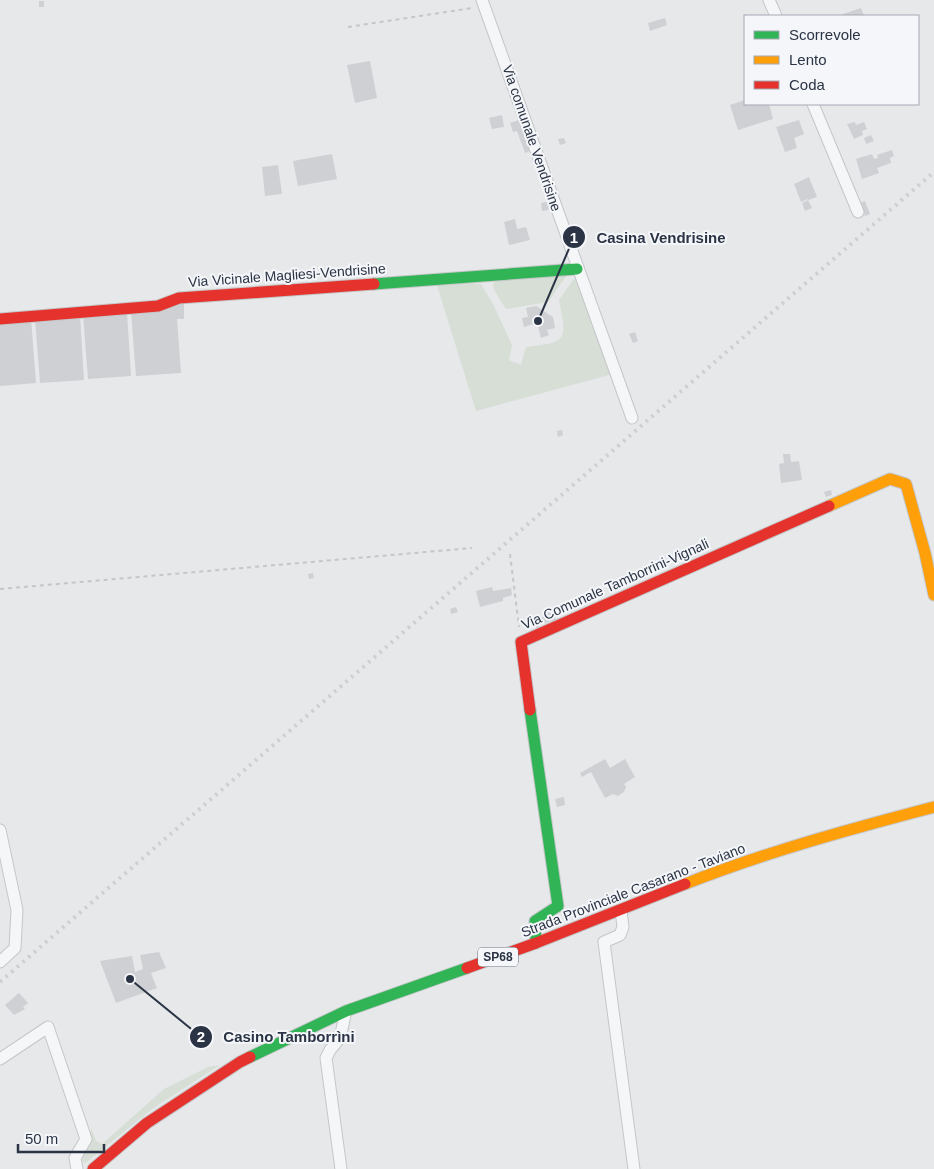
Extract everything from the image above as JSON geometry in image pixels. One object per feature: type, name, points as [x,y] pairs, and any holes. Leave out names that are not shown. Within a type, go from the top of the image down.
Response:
[{"type":"street","points":[[769,0],[776,15]]},
{"type":"street","name":"Via comunale Vendrisine","points":[[483,3],[632,418]]},
{"type":"street","points":[[813,105],[858,212]]},
{"type":"street","name":"Via Vicinale Magliesi-Vendrisine","points":[[0,318],[158,306],[179,298],[578,269]]},
{"type":"street","name":"Via Comunale Tamborrini-Vignali","points":[[536,943],[535,921],[558,906],[521,642],[890,479],[906,484],[925,553],[934,595]]},
{"type":"street","name":"Strada Provinciale Casarano - Taviano","points":[[93,1169],[147,1123],[240,1062],[346,1011],[536,943],[719,871],[835,833],[934,807]]},
{"type":"street","points":[[0,830],[17,910],[15,948],[0,962]]},
{"type":"street","points":[[621,910],[623,927],[620,935],[604,942],[634,1169]]},
{"type":"street","points":[[341,1169],[326,1058],[340,1038],[346,1011]]},
{"type":"street","points":[[0,1059],[48,1027],[86,1139],[75,1158],[77,1169]]},
{"type":"path","points":[[348,27],[483,3]]},
{"type":"path","points":[[0,589],[472,548]]},
{"type":"path","points":[[510,554],[521,642]]},
{"type":"shaded area","points":[[567,275],[548,302],[506,309],[494,290],[493,285],[497,279]]},
{"type":"shaded area","points":[[578,278],[613,374],[476,411],[436,282],[481,284],[493,304],[512,345],[509,360],[521,365],[526,347],[557,341],[561,337],[563,324],[559,300],[573,280]]},
{"type":"shaded area","points":[[220,1065],[152,1109],[84,1163],[83,1155],[91,1138],[91,1128],[96,1141],[102,1144],[164,1089],[208,1067]]},
{"type":"building","points":[[39,1],[44,1],[44,7],[39,7]]},
{"type":"building","points":[[861,8],[864,15],[843,15]]},
{"type":"building","points":[[665,18],[667,25],[650,31],[648,23]]},
{"type":"building","points":[[370,61],[377,98],[355,103],[347,65]]},
{"type":"building","points":[[744,100],[744,105],[769,105],[773,119],[738,130],[730,105]]},
{"type":"building","points":[[502,115],[504,127],[492,129],[489,118]]},
{"type":"building","points":[[519,120],[522,129],[525,128],[532,150],[525,153],[517,131],[513,132],[510,123]]},
{"type":"building","points":[[799,120],[804,134],[794,138],[797,148],[785,152],[776,127]]},
{"type":"building","points":[[855,122],[856,125],[864,122],[867,129],[862,131],[863,135],[854,139],[847,124]]},
{"type":"building","points":[[871,135],[874,141],[866,144],[864,138]]},
{"type":"building","points":[[564,138],[566,143],[560,145],[558,139]]},
{"type":"building","points":[[892,150],[894,156],[890,158],[891,163],[877,168],[879,173],[862,179],[856,159],[872,154],[874,159],[878,158],[877,155]]},
{"type":"building","points":[[332,154],[337,179],[298,186],[293,161]]},
{"type":"building","points":[[278,165],[282,194],[265,196],[262,167]]},
{"type":"building","points":[[809,177],[817,197],[801,202],[794,184]]},
{"type":"building","points":[[808,200],[812,208],[805,211],[802,203]]},
{"type":"building","points":[[865,201],[870,214],[865,216],[860,203]]},
{"type":"building","points":[[547,202],[549,210],[542,211],[541,203]]},
{"type":"building","points":[[515,219],[517,229],[526,227],[530,240],[509,245],[504,222]]},
{"type":"building","points":[[184,303],[184,319],[177,319],[181,373],[136,376],[131,311]]},
{"type":"building","points":[[536,306],[553,317],[555,328],[547,330],[549,335],[541,338],[537,323],[524,327],[522,318],[528,317],[526,308]]},
{"type":"building","points":[[127,312],[131,376],[88,379],[83,315]]},
{"type":"building","points":[[80,315],[84,380],[40,383],[35,319]]},
{"type":"building","points":[[31,318],[36,383],[0,386],[0,321]]},
{"type":"building","points":[[635,332],[638,341],[633,343],[629,334]]},
{"type":"building","points":[[562,430],[563,435],[558,437],[557,431]]},
{"type":"building","points":[[783,454],[790,454],[791,462],[799,461],[802,480],[781,483],[779,464],[784,463]]},
{"type":"building","points":[[831,490],[832,495],[826,497],[824,492]]},
{"type":"building","points":[[313,573],[314,578],[309,579],[308,574]]},
{"type":"building","points":[[492,587],[493,591],[511,588],[512,595],[503,598],[503,601],[480,607],[476,591]]},
{"type":"building","points":[[456,607],[458,612],[451,614],[450,609]]},
{"type":"building","points":[[553,611],[556,620],[538,625],[539,630],[537,631],[534,620],[544,616],[543,614]]},
{"type":"building","points":[[605,759],[610,768],[625,759],[635,777],[624,784],[626,787],[624,792],[618,796],[613,794],[605,798],[591,772],[582,777],[580,773]]},
{"type":"building","points":[[564,797],[565,805],[557,807],[555,799]]},
{"type":"building","points":[[159,952],[166,968],[151,973],[157,988],[116,1003],[100,961],[132,956],[135,972],[143,969],[140,955]]},
{"type":"building","points":[[19,993],[28,1003],[23,1007],[25,1009],[14,1015],[5,1005]]},
{"type":"railway","points":[[0,982],[934,172]]},
{"type":"traffic: fast","points":[[374,284],[577,269]]},
{"type":"traffic: fast","points":[[530,710],[558,906],[535,921],[536,943]]},
{"type":"traffic: fast","points":[[250,1057],[346,1011],[467,968]]},
{"type":"traffic: slow","points":[[829,506],[890,479],[906,484],[925,553],[934,595]]},
{"type":"traffic: slow","points":[[685,884],[777,851],[934,807]]},
{"type":"traffic: jam","points":[[0,319],[158,306],[179,298],[374,284]]},
{"type":"traffic: jam","points":[[530,710],[521,642],[829,506]]},
{"type":"traffic: jam","points":[[467,968],[685,884]]},
{"type":"traffic: jam","points":[[93,1169],[147,1123],[250,1057]]},
{"type":"place","name":"Casina Vendrisine","points":[[538,321]]},
{"type":"place","name":"Casino Tamborrìni","points":[[130,979]]}]
